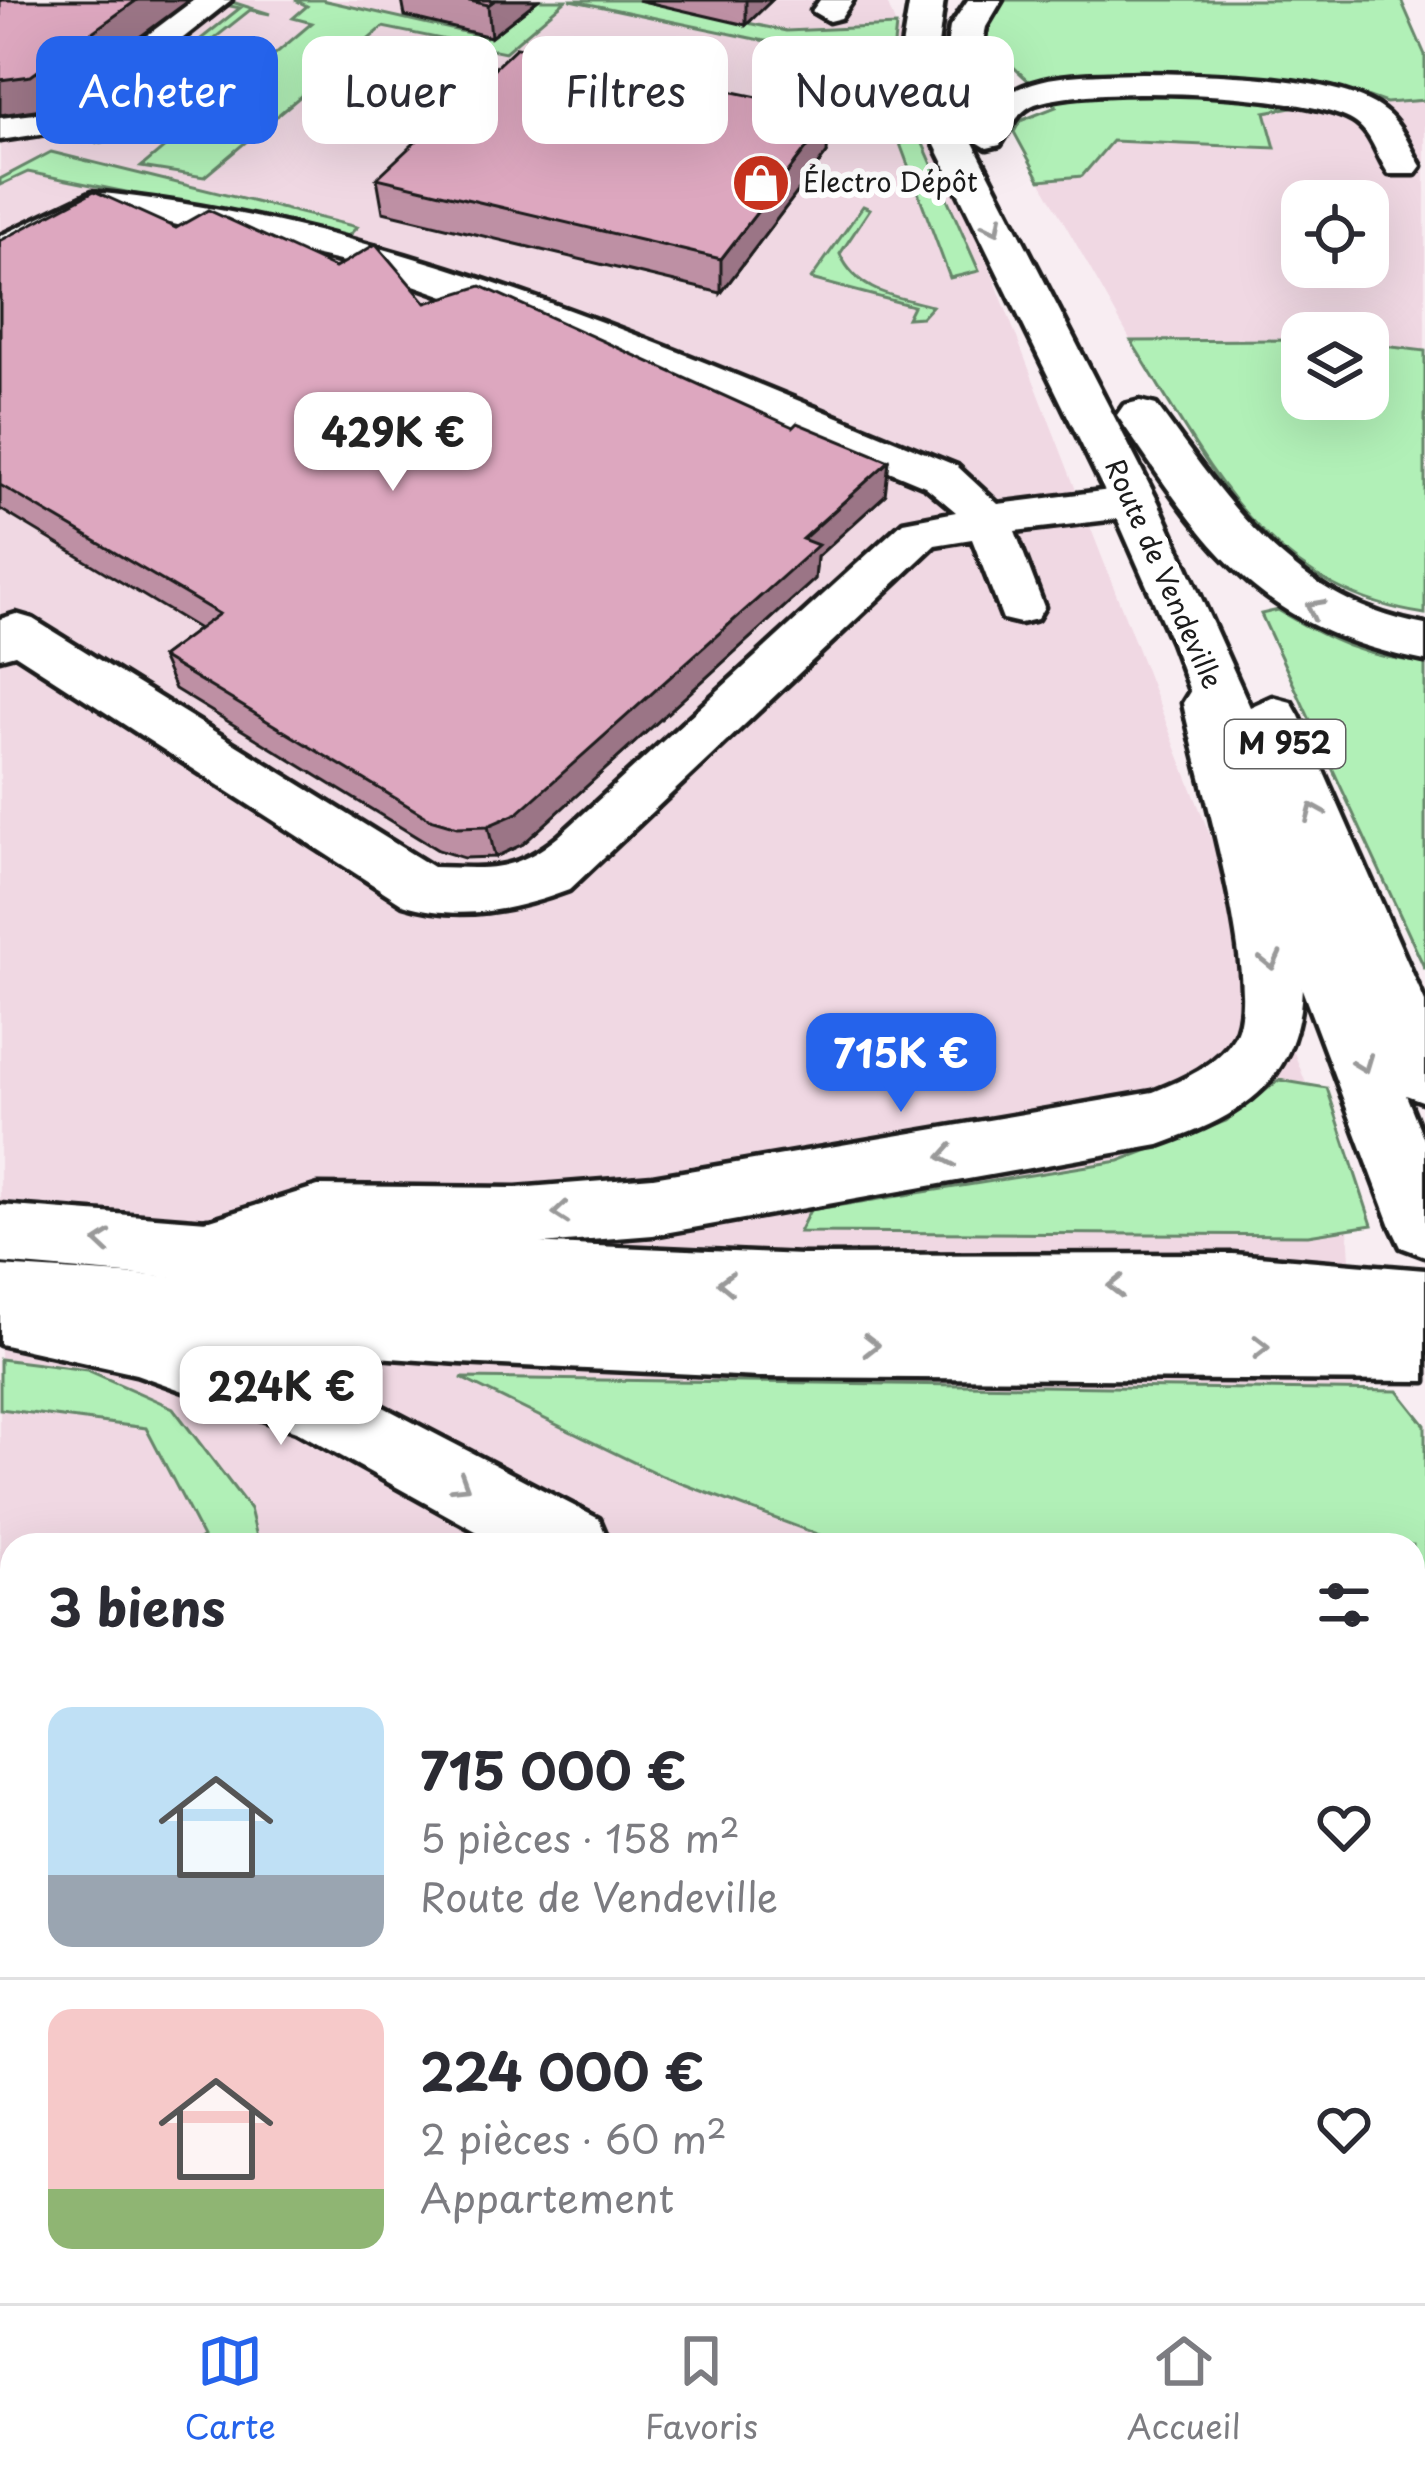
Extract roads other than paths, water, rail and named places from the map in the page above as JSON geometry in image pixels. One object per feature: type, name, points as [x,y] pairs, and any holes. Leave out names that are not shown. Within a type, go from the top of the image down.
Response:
[{"type":"main road","name":"Route de Vendeville","points":[[927,0],[920,53],[931,98],[1134,502],[1198,643],[1425,1226]]},
{"type":"main road","points":[[956,36],[954,19],[960,0]]},
{"type":"main road","points":[[967,36],[985,0]]},
{"type":"main road","points":[[991,144],[1086,316]]},
{"type":"main road","name":"Route de Vendeville","points":[[1425,643],[1345,625],[1269,577],[1244,554],[1129,395],[1425,1075]]},
{"type":"main road","points":[[207,1251],[482,1273],[802,1287],[1233,1286],[1404,1305]]},
{"type":"main road","points":[[0,1298],[759,1344],[1404,1305]]},
{"type":"street","points":[[2,136],[54,122],[215,0]]},
{"type":"street","points":[[1014,100],[1086,82],[1297,93],[1367,115],[1381,128],[1402,166]]},
{"type":"street","points":[[0,252],[92,203],[155,209],[369,255],[626,346],[941,476],[971,493],[988,518],[1019,607]]},
{"type":"street","points":[[5,631],[403,878],[447,893],[496,892],[548,875],[577,853],[920,533],[988,518],[1134,502]]},
{"type":"street","points":[[0,1234],[207,1251],[318,1215],[516,1216],[653,1206],[1159,1118],[1225,1088],[1264,1041],[1276,985],[1226,791],[1198,643]]},
{"type":"street","points":[[0,1312],[136,1342],[316,1405],[551,1533]]},
{"type":"place","name":"Électro Dépôt","points":[[761,183]]}]
